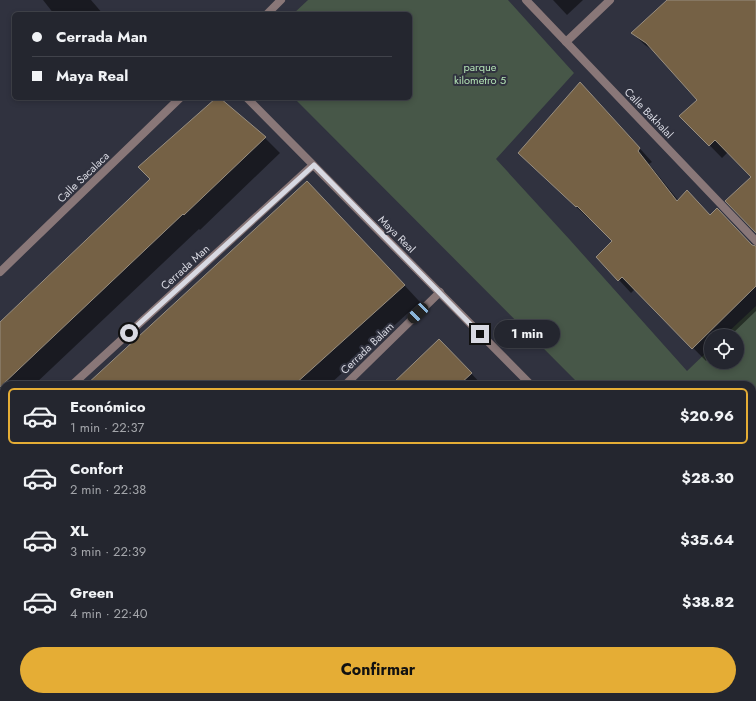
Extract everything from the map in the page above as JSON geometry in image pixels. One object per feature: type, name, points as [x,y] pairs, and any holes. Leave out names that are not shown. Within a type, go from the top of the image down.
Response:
[{"type":"street","points":[[269,12],[281,0]]},
{"type":"street","name":"Calle Bakhalal","points":[[526,0],[756,241]]},
{"type":"street","points":[[566,42],[610,0]]},
{"type":"street","name":"Calle Sacalaca","points":[[0,272],[178,100]]},
{"type":"street","name":"Maya Real","points":[[249,100],[527,381]]},
{"type":"street","name":"Cerrada Man","points":[[76,381],[314,165]]},
{"type":"street","name":"Cerrada Balam","points":[[349,381],[440,292]]},
{"type":"green space","name":"parque kilometro 5","points":[[308,0],[508,0],[574,73],[496,159],[687,371],[704,355],[704,369],[744,369],[744,329],[731,329],[756,306],[756,381],[576,381],[296,100],[412,100],[412,12],[295,12]]},
{"type":"building","points":[[667,0],[756,0],[756,233],[725,201],[751,177],[715,140],[709,146],[679,116],[697,100],[646,43],[631,33]]},
{"type":"building","points":[[580,82],[640,148],[638,151],[677,201],[687,190],[710,215],[717,208],[752,245],[756,246],[756,286],[712,329],[704,329],[704,337],[692,349],[622,277],[618,281],[596,257],[612,241],[577,206],[576,207],[518,153]]},
{"type":"building","points":[[214,100],[222,100],[266,137],[6,381],[0,381],[0,322],[150,179],[138,167]]},
{"type":"building","points":[[307,181],[405,285],[298,381],[90,381]]},
{"type":"building","points":[[439,339],[472,373],[463,381],[395,381]]},
{"type":"route","points":[[129,333],[314,165],[480,334]]}]
